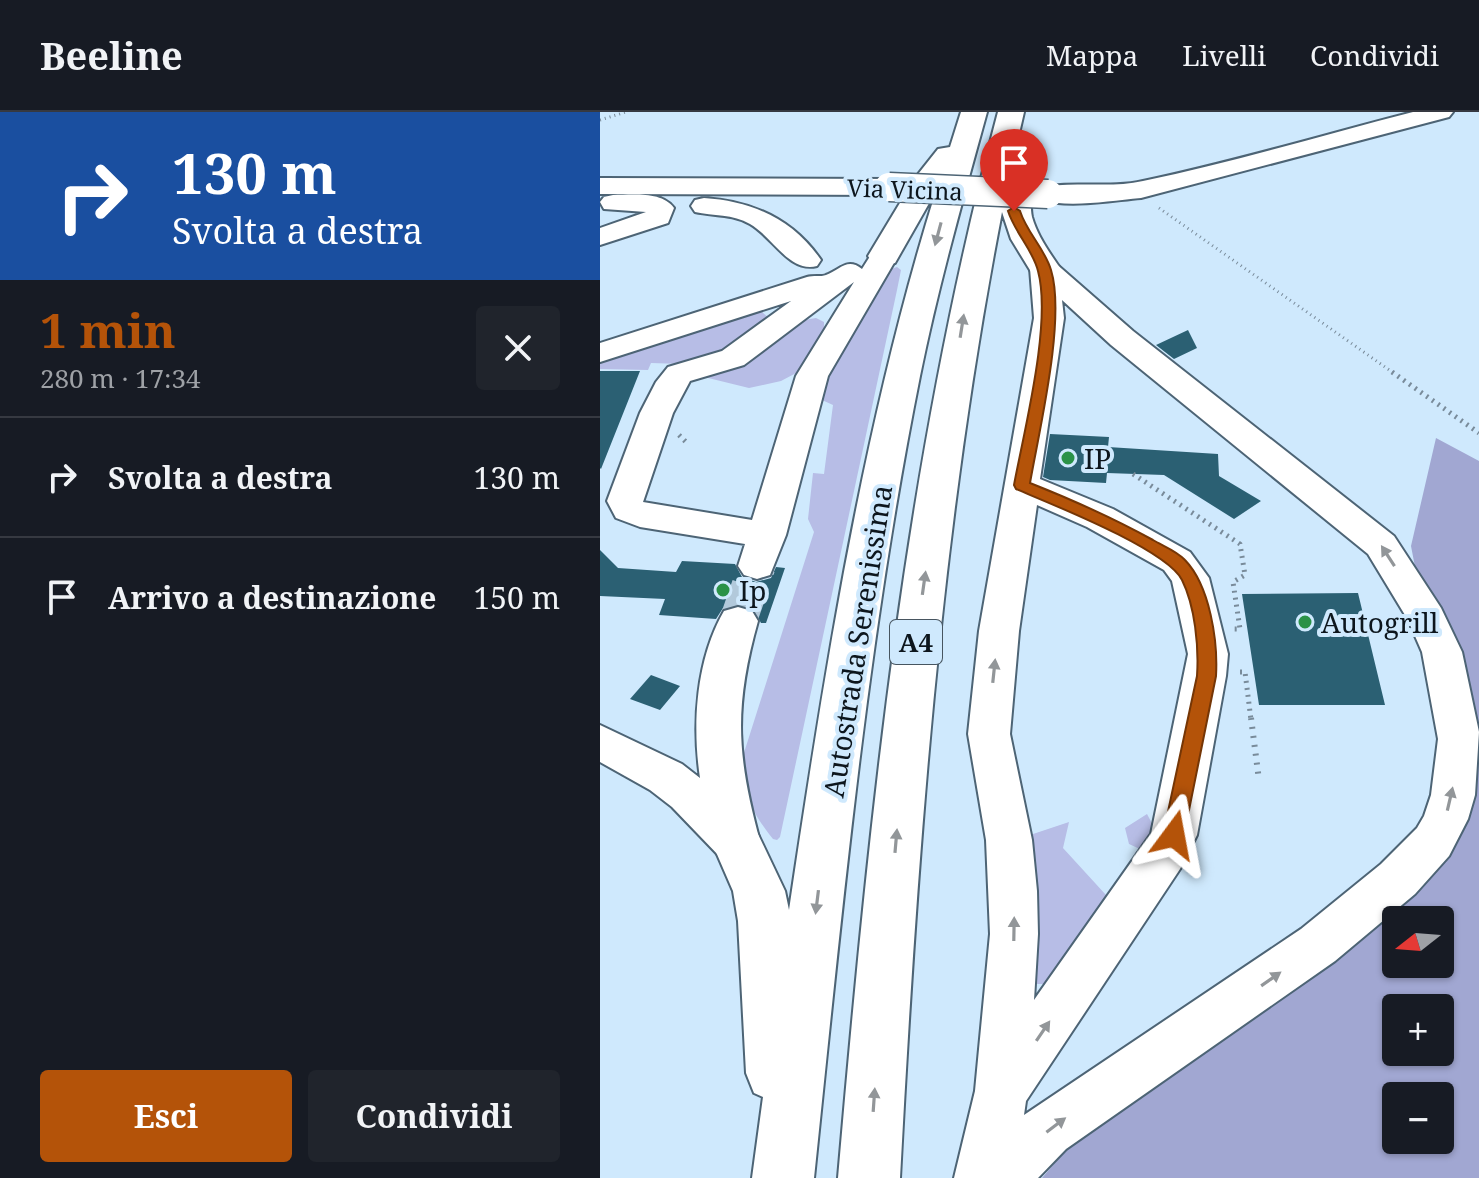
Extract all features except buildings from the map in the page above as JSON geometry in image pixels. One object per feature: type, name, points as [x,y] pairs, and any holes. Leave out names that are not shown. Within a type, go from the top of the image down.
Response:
[{"type":"highway","points":[[1013,112],[1019,153],[1014,211],[1020,230],[1044,268]]},
{"type":"highway","name":"Autostrada Serenissima","points":[[869,1178],[912,672],[963,318],[987,204],[1013,112]]},
{"type":"highway","points":[[884,256],[929,178],[971,122]]},
{"type":"highway","name":"Autostrada Serenissima","points":[[783,1178],[822,861],[872,539],[894,418],[919,308],[971,122]]},
{"type":"highway","points":[[738,845],[759,891],[769,960],[775,1059],[774,1178]]},
{"type":"street","name":"Via Vicina","points":[[600,186],[889,187],[1092,195],[1141,190],[1441,112]]},
{"type":"street","points":[[600,203],[650,204],[661,208],[658,217],[647,223],[600,237]]},
{"type":"street","points":[[660,211],[694,206],[752,212],[762,217],[807,260]]},
{"type":"street","points":[[600,353],[849,272],[884,256]]},
{"type":"street","points":[[849,272],[733,358],[675,377],[665,394],[625,501],[629,510],[762,550],[812,376],[884,256]]},
{"type":"street","points":[[982,1178],[1002,1091],[1014,934],[1009,840],[989,734],[999,631],[1049,318],[1044,268]]},
{"type":"street","points":[[999,1178],[1047,1130],[1318,945],[1357,916],[1398,879],[1433,842],[1445,819],[1453,795],[1459,739],[1442,652],[1427,618],[1381,545],[1122,338],[1044,268]]},
{"type":"street","points":[[1002,1091],[1164,855],[1174,835],[1208,654],[1190,578],[1177,561],[1100,518],[1022,485]]},
{"type":"street","points":[[738,621],[717,705],[716,739],[719,777],[738,845]]},
{"type":"street","points":[[600,742],[666,777],[688,794],[738,845]]},
{"type":"path","points":[[600,120],[626,112]]},
{"type":"path","points":[[1174,203],[1158,208],[1479,433]]},
{"type":"shaded area","points":[[897,267],[901,270],[897,290],[777,840],[765,829],[750,802],[742,759],[814,532],[808,519],[813,473],[824,474],[833,405],[822,400],[826,382],[840,347],[858,315],[891,269]]},
{"type":"shaded area","points":[[752,311],[761,311],[770,319],[725,355],[682,364],[651,363],[648,370],[600,369],[600,359]]},
{"type":"shaded area","points":[[816,318],[824,322],[824,333],[798,372],[781,381],[749,388],[696,375],[798,321]]},
{"type":"shaded area","points":[[1436,438],[1479,461],[1479,1178],[1042,1178],[1117,1101],[1463,817],[1411,546]]},
{"type":"shaded area","points":[[1147,814],[1160,839],[1142,850],[1129,844],[1125,828]]},
{"type":"shaded area","points":[[1069,822],[1063,848],[1106,895],[1106,901],[1046,984],[1033,984],[1030,835]]},
{"type":"tunnel","points":[[738,621],[757,566]]},
{"type":"place","name":"IP","points":[[1068,458]]},
{"type":"place","name":"Ip","points":[[723,590]]},
{"type":"place","name":"Autogrill","points":[[1305,622]]},
{"type":"route","points":[[1014,211],[1020,230],[1044,268],[1049,300],[1041,379],[1022,485],[1100,518],[1177,561],[1190,578],[1196,600],[1208,654],[1206,676],[1174,835]]}]
